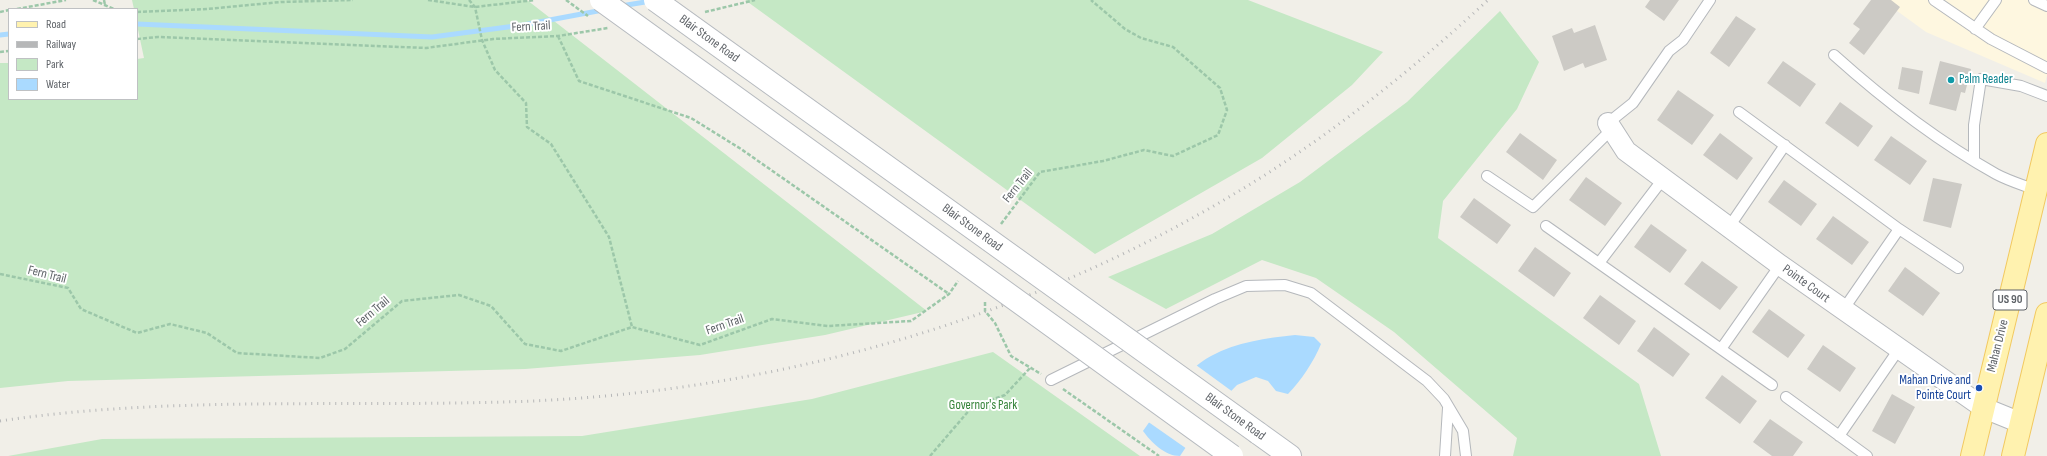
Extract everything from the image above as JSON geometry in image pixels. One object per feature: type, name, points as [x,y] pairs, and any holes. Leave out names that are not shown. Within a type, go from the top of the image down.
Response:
[{"type":"main road","points":[[601,0],[1232,456]]},
{"type":"main road","name":"Blair Stone Road","points":[[655,0],[1290,456]]},
{"type":"main road","name":"Mahan Drive","points":[[1972,456],[2046,152]]},
{"type":"main road","points":[[2013,456],[2047,314]]},
{"type":"street","name":"Pointe Court","points":[[1610,126],[1626,151],[1780,265],[1984,408],[2021,423]]},
{"type":"lane","points":[[1487,176],[1533,207],[1633,103],[1669,51],[1683,40],[1710,0]]},
{"type":"lane","points":[[1934,0],[1991,39],[2047,68]]},
{"type":"lane","points":[[1975,29],[1996,0]]},
{"type":"lane","points":[[2034,0],[2047,6]]},
{"type":"lane","points":[[1834,55],[1866,84],[1974,160],[1998,175],[2036,190]]},
{"type":"lane","points":[[1974,160],[1974,125],[1981,79],[2021,86],[2047,96]]},
{"type":"lane","points":[[1739,112],[1899,229],[1958,268]]},
{"type":"lane","points":[[1729,227],[1784,145]]},
{"type":"lane","points":[[1599,263],[1663,178]]},
{"type":"lane","points":[[1546,226],[1772,385]]},
{"type":"lane","points":[[1843,310],[1899,229]]},
{"type":"lane","points":[[1721,349],[1780,265]]},
{"type":"lane","points":[[1051,380],[1215,299],[1246,286],[1285,285],[1311,293],[1427,381],[1444,399],[1463,431],[1466,456]]},
{"type":"lane","points":[[1839,436],[1899,349]]},
{"type":"lane","points":[[1786,397],[1867,456]]},
{"type":"lane","points":[[1445,456],[1448,408]]},
{"type":"path","points":[[22,8],[66,0]]},
{"type":"path","points":[[93,0],[112,8]]},
{"type":"path","points":[[104,0],[105,5]]},
{"type":"path","points":[[138,12],[207,9],[281,2],[353,0]]},
{"type":"path","points":[[428,0],[475,7],[535,0]]},
{"type":"path","points":[[469,0],[475,7],[482,40],[495,70],[526,103],[527,127],[551,144],[609,237],[632,327]]},
{"type":"path","points":[[699,13],[755,0]]},
{"type":"path","name":"Fern Trail","points":[[998,228],[1040,172],[1103,161],[1144,150],[1173,156],[1218,135],[1227,110],[1220,88],[1173,47],[1141,38],[1125,29],[1092,0]]},
{"type":"path","name":"Fern Trail","points":[[138,39],[158,37],[426,48],[482,40],[558,36],[613,27]]},
{"type":"path","points":[[558,36],[579,81],[691,118],[741,149],[949,294]]},
{"type":"path","name":"Fern Trail","points":[[0,274],[68,288],[81,308],[137,334],[170,324],[207,334],[237,353],[320,358],[345,349],[402,301],[460,295],[491,306],[525,344],[561,351],[632,327],[700,345],[772,319],[828,326],[911,321],[949,294],[961,277]]},
{"type":"path","points":[[986,300],[985,311],[995,323],[1011,356],[1051,380],[1159,456]]},
{"type":"path","points":[[930,456],[972,407],[1005,395],[1030,368]]},
{"type":"shaded area","points":[[1882,0],[2047,0],[2047,75],[2045,83],[1926,32]]},
{"type":"green space","points":[[132,0],[527,0],[927,311],[825,335],[700,355],[525,369],[68,381],[0,388],[0,63],[8,63],[8,100],[138,100],[138,59],[144,58],[138,30],[138,8],[134,8]]},
{"type":"green space","points":[[745,0],[1248,0],[1383,52],[1352,85],[1262,158],[1095,254]]},
{"type":"green space","points":[[1500,11],[1539,62],[1517,109],[1443,201],[1438,238],[1639,384],[1661,456],[1513,456],[1517,438],[1394,332],[1316,278],[1262,260],[1166,309],[1108,277],[1212,234],[1300,182],[1407,102]]},
{"type":"green space","name":"Governor's Park","points":[[993,352],[1140,456],[8,456],[102,439],[582,436],[812,399]]},
{"type":"water","points":[[1295,335],[1314,337],[1321,344],[1307,370],[1288,394],[1276,391],[1268,381],[1256,377],[1237,385],[1206,417],[1180,456],[1169,454],[1159,448],[1143,431],[1165,400],[1182,380],[1211,356],[1241,344],[1263,339]]},
{"type":"pier","points":[[1196,365],[1233,392],[1208,418],[1187,449],[1147,421],[1170,391]]},
{"type":"building","points":[[1650,0],[1679,0],[1664,21],[1645,7]]},
{"type":"building","points":[[1871,0],[1891,0],[1900,7],[1864,55],[1849,43],[1860,29],[1853,24]]},
{"type":"building","points":[[1736,16],[1756,29],[1729,67],[1710,53]]},
{"type":"building","points":[[1595,25],[1607,60],[1585,68],[1583,63],[1564,71],[1552,36],[1572,28],[1574,33]]},
{"type":"building","points":[[1783,61],[1816,84],[1800,107],[1767,83]]},
{"type":"building","name":"Palm Reader","points":[[1940,61],[1971,69],[1965,93],[1961,92],[1956,111],[1929,104]]},
{"type":"building","points":[[1902,67],[1923,71],[1919,94],[1898,89]]},
{"type":"building","points":[[1678,90],[1714,115],[1692,145],[1657,120]]},
{"type":"building","points":[[1840,102],[1873,126],[1858,147],[1825,123]]},
{"type":"building","points":[[1520,133],[1557,160],[1543,180],[1506,152]]},
{"type":"building","points":[[1720,133],[1753,158],[1737,180],[1703,155]]},
{"type":"building","points":[[1891,136],[1927,161],[1910,185],[1874,160]]},
{"type":"building","points":[[1586,177],[1622,203],[1605,226],[1569,200]]},
{"type":"building","points":[[1933,178],[1962,184],[1951,228],[1923,221]]},
{"type":"building","points":[[1784,180],[1817,204],[1801,226],[1768,202]]},
{"type":"building","points":[[1474,198],[1511,225],[1497,244],[1460,217]]},
{"type":"building","points":[[1833,216],[1869,242],[1852,265],[1816,239]]},
{"type":"building","points":[[1651,224],[1687,250],[1670,273],[1634,247]]},
{"type":"building","points":[[1535,247],[1571,273],[1554,297],[1518,271]]},
{"type":"building","points":[[1702,261],[1738,287],[1720,310],[1684,284]]},
{"type":"building","points":[[1905,267],[1940,293],[1923,316],[1888,291]]},
{"type":"building","points":[[1600,295],[1636,321],[1619,345],[1583,318]]},
{"type":"building","points":[[1769,309],[1805,335],[1788,358],[1752,332]]},
{"type":"building","points":[[1654,327],[1690,354],[1673,377],[1637,351]]},
{"type":"building","points":[[1823,345],[1856,368],[1840,392],[1807,369]]},
{"type":"building","points":[[1722,375],[1757,401],[1740,424],[1705,398]]},
{"type":"building","points":[[1892,394],[1915,407],[1895,444],[1872,431]]},
{"type":"building","points":[[1770,419],[1803,442],[1793,456],[1772,456],[1753,442]]},
{"type":"waterway","points":[[621,6],[651,1]]},
{"type":"waterway","points":[[138,24],[432,37],[523,25],[603,10]]},
{"type":"waterway","points":[[0,35],[8,34]]},
{"type":"railway","points":[[0,421],[63,413],[189,405],[503,402],[604,396],[705,384],[804,365],[902,339],[997,307],[1091,269],[1181,224],[1268,173],[1326,133],[1409,69],[1488,0]]},
{"type":"place","name":"Palm Reader","points":[[1951,80]]},
{"type":"place","name":"Mahan Drive and Pointe Court","points":[[1979,388]]}]
